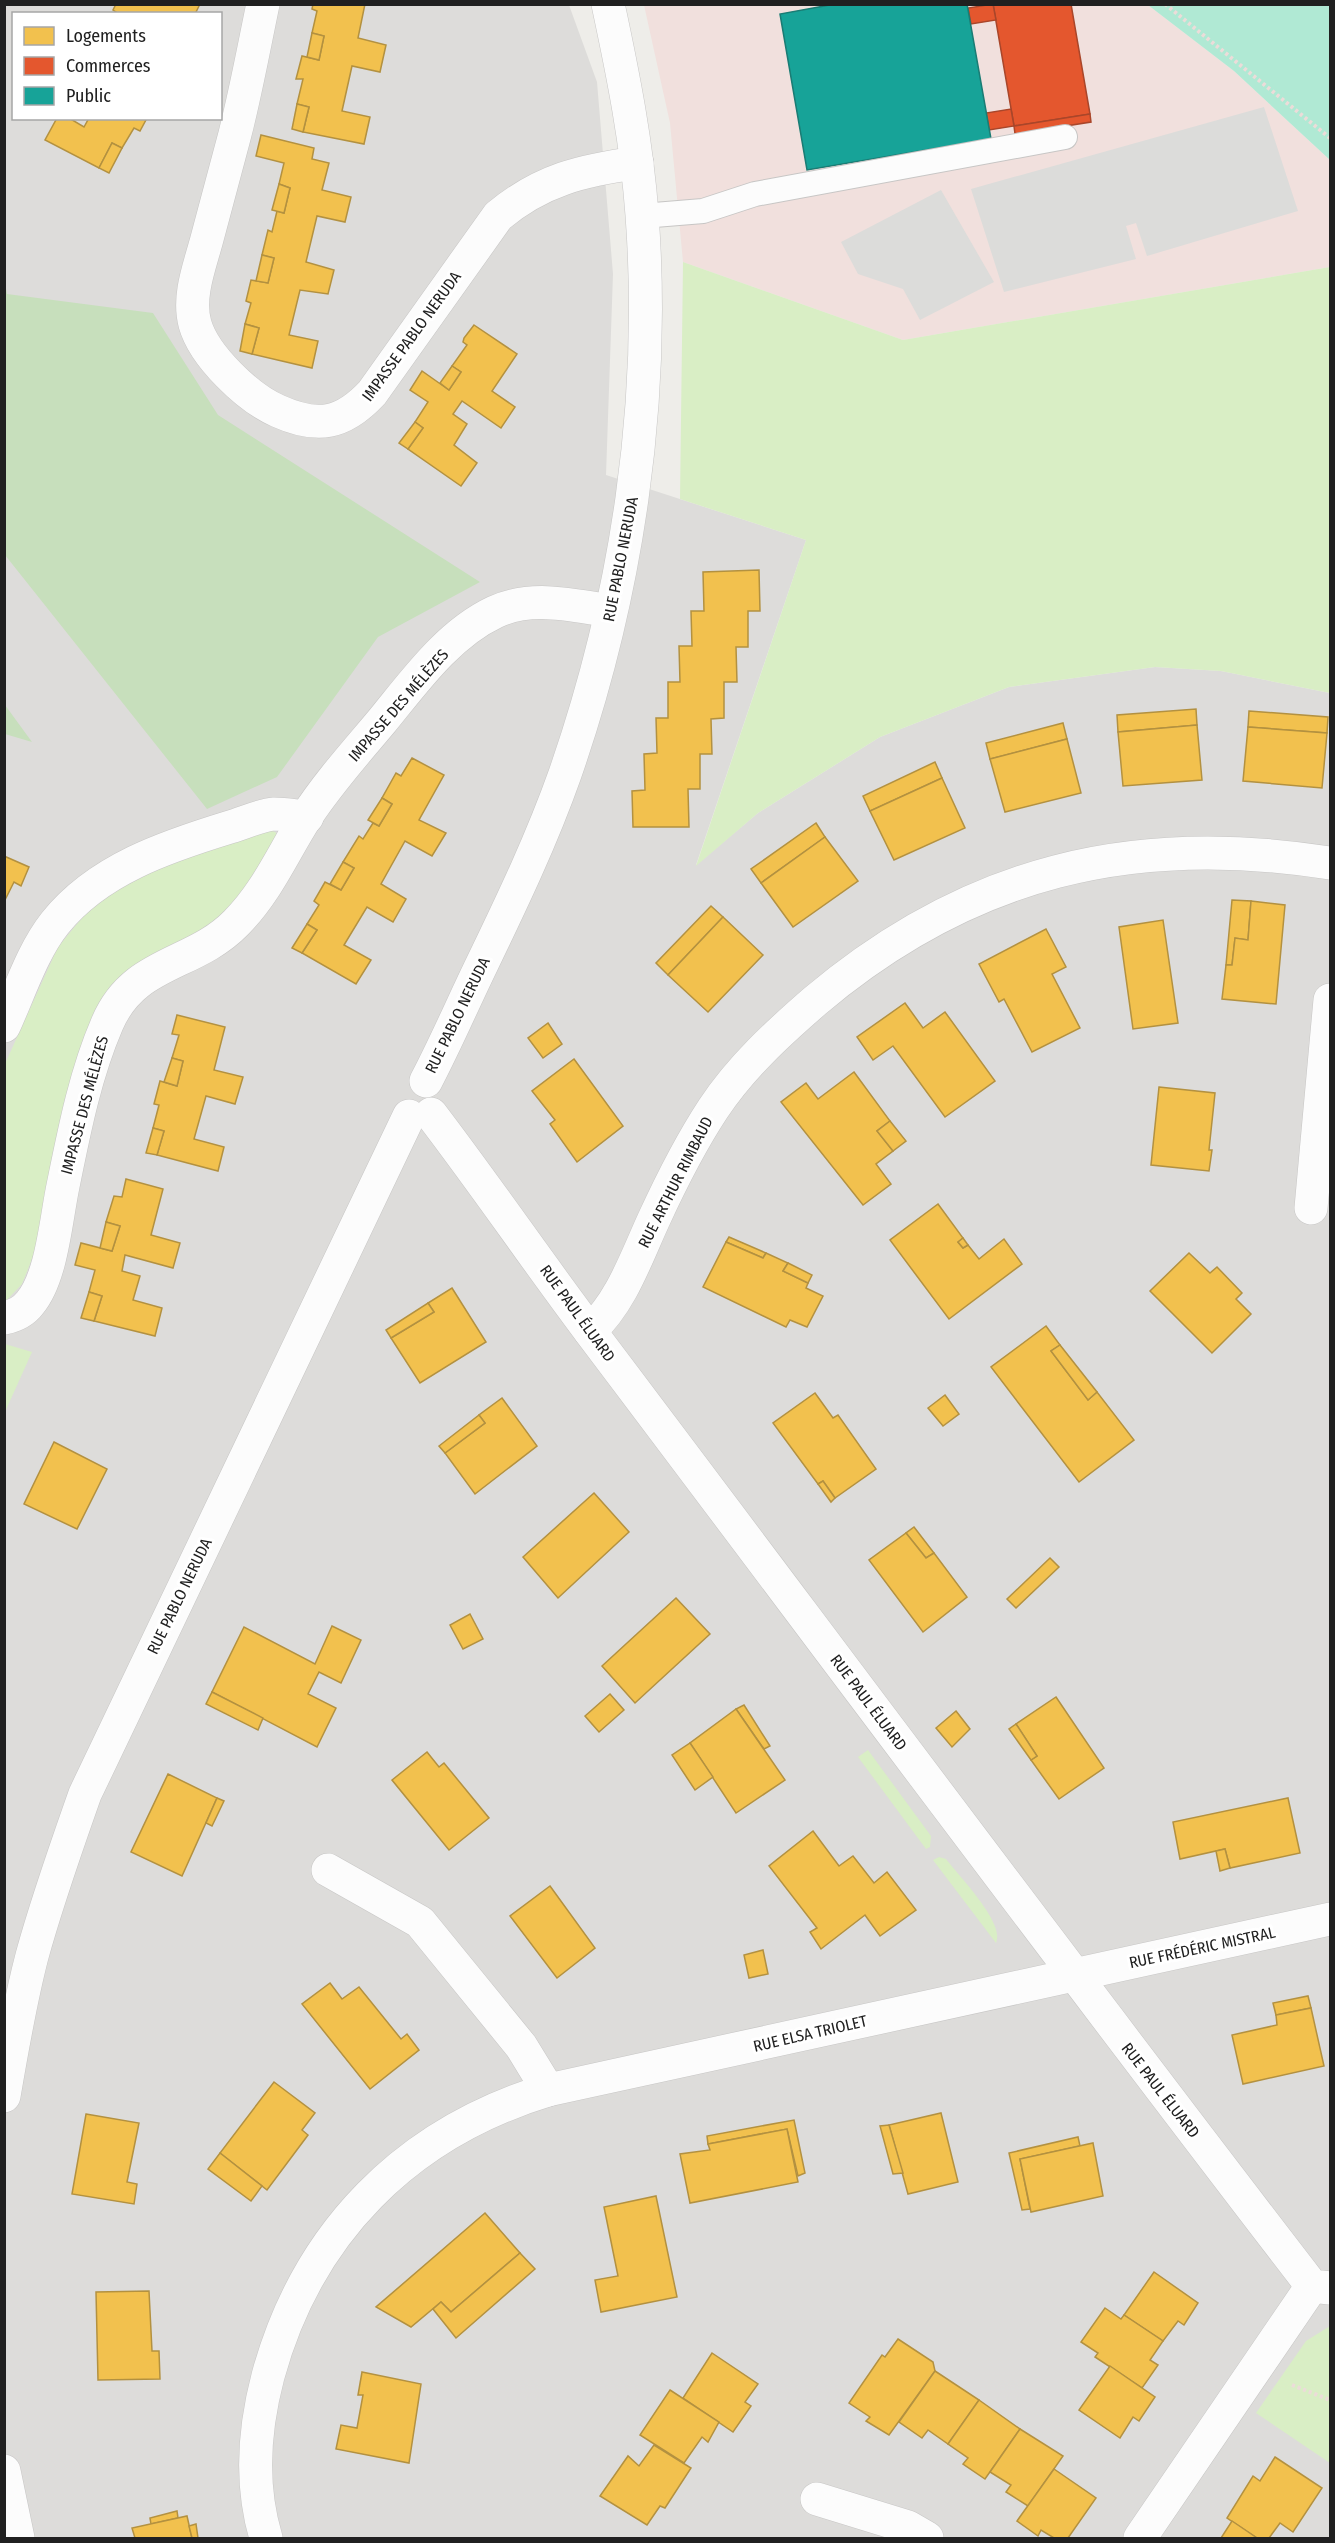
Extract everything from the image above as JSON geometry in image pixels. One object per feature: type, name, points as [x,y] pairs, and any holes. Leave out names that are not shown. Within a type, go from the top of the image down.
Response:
[{"type":"street","name":"IMPASSE PABLO NERUDA","points":[[263,4],[235,132],[192,295],[195,325],[212,356],[237,383],[259,400],[285,414],[305,419],[336,420],[356,410],[372,393],[488,229],[498,216],[517,200],[547,184],[584,171],[637,163]]},
{"type":"street","name":"RUE PABLO NERUDA","points":[[4,2096],[14,2037],[32,1957],[57,1873],[85,1794],[420,1115],[437,1103],[438,1096],[431,1084],[426,1081],[528,868],[546,824],[590,693],[610,611],[640,451],[645,353],[645,277],[637,163],[608,4]]},
{"type":"street","name":"IMPASSE DES MÉLÈZES","points":[[4,1318],[15,1316],[31,1303],[43,1278],[71,1145],[94,1060],[116,1005],[129,988],[153,971],[199,951],[235,925],[265,888],[306,817],[385,716],[456,638],[495,612],[522,605],[568,604],[610,611]]},
{"type":"street","points":[[4,1026],[36,954],[55,923],[81,896],[111,875],[194,838],[272,814],[306,817]]},
{"type":"street","name":"RUE ARTHUR RIMBAUD","points":[[590,1331],[604,1317],[618,1297],[659,1208],[690,1148],[713,1109],[739,1074],[764,1046],[838,981],[899,938],[979,897],[1032,878],[1133,856],[1226,852],[1263,854],[1330,863]]},
{"type":"street","points":[[1311,1208],[1330,1000]]},
{"type":"street","name":"RUE PAUL ÉLUARD","points":[[420,1115],[590,1331],[745,1534],[1073,1976],[1321,2287],[1140,2538]]},
{"type":"street","points":[[328,1870],[420,1922],[521,2046],[548,2090]]},
{"type":"street","name":"RUE FRÉDÉRIC MISTRAL","points":[[1073,1976],[1330,1919]]},
{"type":"street","name":"RUE ELSA TRIOLET","points":[[266,2538],[256,2483],[256,2442],[262,2402],[293,2303],[312,2268],[358,2206],[388,2177],[422,2150],[477,2117],[513,2101],[548,2090],[1073,1976]]},
{"type":"street","points":[[4,2471],[18,2538]]},
{"type":"street","points":[[816,2499],[908,2528],[927,2538]]},
{"type":"lane","points":[[642,216],[703,211],[755,194],[1065,137]]},
{"type":"path","points":[[1165,4],[1330,138]]},
{"type":"shaded area","points":[[5,5],[569,5],[597,82],[613,274],[606,475],[806,540],[696,865],[758,813],[880,737],[1009,687],[1155,667],[1221,671],[1330,693],[1330,2538],[5,2538]]},
{"type":"shaded area","points":[[644,5],[1148,5],[1234,71],[1330,160],[1330,267],[903,340],[683,262],[670,123]]},
{"type":"shaded area","points":[[1264,107],[1298,211],[1147,256],[1136,223],[1126,226],[1136,259],[1004,292],[971,189]]},
{"type":"shaded area","points":[[941,190],[994,282],[920,320],[903,289],[858,274],[841,242]]},
{"type":"green space","points":[[1148,5],[1330,5],[1330,160],[1234,71]]},
{"type":"green space","points":[[683,262],[903,340],[1330,267],[1330,693],[1221,671],[1155,667],[1009,687],[880,737],[758,813],[696,866],[806,540],[680,499]]},
{"type":"green space","points":[[5,283],[7,294],[153,313],[218,415],[480,582],[378,637],[277,777],[207,809],[5,555]]},
{"type":"green space","points":[[5,705],[32,742],[5,734]]},
{"type":"green space","points":[[267,829],[280,837],[251,887],[209,929],[138,965],[111,985],[94,1013],[70,1096],[34,1254],[22,1284],[5,1302],[4,1066],[58,947],[86,913],[110,894],[184,855]]},
{"type":"green space","points":[[4,1344],[32,1352],[5,1412]]},
{"type":"green space","points":[[868,1750],[931,1836],[930,1847],[926,1849],[858,1757]]},
{"type":"green space","points":[[939,1857],[946,1859],[980,1900],[994,1924],[997,1935],[996,1943],[933,1860]]},
{"type":"green space","points":[[1330,2326],[1330,2463],[1256,2413],[1306,2341]]},
{"type":"building: Logements","points":[[116,4],[200,4],[196,12],[116,12],[113,10]]},
{"type":"building: Logements","points":[[313,4],[365,4],[358,38],[386,45],[380,72],[352,66],[342,111],[370,117],[364,144],[303,132],[309,107],[297,104],[303,79],[296,79],[302,56],[319,60],[324,36],[312,33],[317,11],[312,9]]},
{"type":"building: Logements","points":[[312,33],[324,36],[319,60],[307,57]]},
{"type":"building: Logements","points":[[297,104],[309,107],[303,132],[292,129]]},
{"type":"building: Logements","points":[[56,120],[72,120],[84,127],[88,120],[146,120],[140,131],[134,128],[122,148],[112,143],[99,168],[45,140]]},
{"type":"building: Logements","points":[[261,135],[314,148],[312,159],[329,163],[322,190],[351,197],[345,222],[317,216],[306,262],[334,270],[328,294],[300,290],[289,335],[318,341],[312,368],[252,354],[259,328],[245,324],[251,303],[246,301],[251,280],[268,283],[274,258],[262,255],[268,230],[272,232],[277,211],[284,213],[290,188],[279,184],[284,163],[256,156]]},
{"type":"building: Logements","points":[[112,143],[122,148],[109,173],[99,168]]},
{"type":"building: Logements","points":[[279,184],[290,188],[284,213],[272,210]]},
{"type":"building: Logements","points":[[262,255],[274,258],[268,283],[256,281]]},
{"type":"building: Logements","points":[[245,324],[259,328],[252,354],[240,351]]},
{"type":"building: Logements","points":[[474,325],[517,354],[492,391],[515,407],[501,428],[462,401],[453,414],[467,424],[454,445],[477,463],[461,486],[408,449],[423,428],[415,422],[428,402],[410,390],[422,371],[449,390],[461,372],[452,366],[467,345],[463,342],[464,338]]},
{"type":"building: Logements","points":[[452,366],[461,372],[449,390],[440,383]]},
{"type":"building: Logements","points":[[415,422],[423,428],[408,449],[399,443]]},
{"type":"building: Logements","points":[[759,570],[760,611],[748,611],[748,647],[736,647],[737,682],[724,682],[724,718],[711,719],[712,754],[700,754],[700,789],[688,789],[689,827],[633,827],[632,791],[645,790],[644,754],[657,753],[656,718],[668,718],[668,682],[680,682],[679,646],[692,646],[691,611],[704,611],[703,572]]},
{"type":"building: Logements","points":[[1196,709],[1197,725],[1118,732],[1117,715]]},
{"type":"building: Logements","points":[[1249,711],[1328,717],[1327,733],[1248,727]]},
{"type":"building: Logements","points":[[1063,723],[1067,739],[990,759],[986,743]]},
{"type":"building: Logements","points":[[1197,725],[1202,780],[1123,786],[1118,732]]},
{"type":"building: Logements","points":[[1248,727],[1327,733],[1322,788],[1243,781]]},
{"type":"building: Logements","points":[[1067,739],[1081,793],[1005,812],[990,759]]},
{"type":"building: Logements","points":[[412,758],[444,775],[419,820],[446,833],[432,856],[405,841],[381,884],[406,899],[393,922],[367,907],[344,945],[371,960],[356,984],[302,953],[317,930],[307,924],[319,905],[314,901],[325,882],[341,890],[354,868],[343,862],[359,836],[363,839],[373,823],[379,826],[392,804],[382,798],[396,773],[401,776]]},
{"type":"building: Logements","points":[[935,762],[942,778],[870,811],[863,796]]},
{"type":"building: Logements","points":[[942,778],[965,828],[894,860],[870,811]]},
{"type":"building: Logements","points":[[382,798],[392,804],[379,826],[368,820]]},
{"type":"building: Logements","points":[[816,823],[825,837],[761,883],[751,869]]},
{"type":"building: Logements","points":[[825,837],[858,881],[793,927],[761,883]]},
{"type":"building: Logements","points":[[4,856],[29,867],[21,886],[14,882],[4,902]]},
{"type":"building: Logements","points":[[343,862],[354,868],[341,890],[330,884]]},
{"type":"building: Logements","points":[[1232,900],[1251,901],[1248,940],[1235,938],[1232,965],[1226,965]]},
{"type":"building: Logements","points":[[1251,901],[1285,905],[1276,1004],[1222,999],[1226,965],[1232,965],[1235,938],[1248,940]]},
{"type":"building: Logements","points":[[711,906],[723,917],[668,975],[656,963]]},
{"type":"building: Logements","points":[[723,917],[763,955],[708,1012],[668,975]]},
{"type":"building: Logements","points":[[1163,920],[1178,1023],[1133,1029],[1119,927]]},
{"type":"building: Logements","points":[[307,924],[317,930],[302,953],[292,948]]},
{"type":"building: Logements","points":[[1046,929],[1066,967],[1052,974],[1080,1028],[1032,1052],[1004,999],[999,1002],[979,964]]},
{"type":"building: Logements","points":[[905,1003],[923,1028],[945,1012],[995,1081],[945,1117],[893,1046],[873,1060],[857,1037]]},
{"type":"building: Logements","points":[[177,1015],[225,1027],[214,1070],[243,1077],[235,1104],[206,1096],[194,1139],[224,1147],[218,1171],[157,1155],[164,1131],[153,1128],[159,1105],[154,1104],[160,1081],[177,1086],[183,1061],[172,1058],[179,1035],[172,1034]]},
{"type":"building: Logements","points":[[548,1023],[562,1044],[543,1058],[528,1038]]},
{"type":"building: Logements","points":[[172,1058],[183,1061],[177,1086],[164,1082]]},
{"type":"building: Logements","points":[[574,1059],[623,1126],[577,1162],[550,1124],[555,1120],[532,1091]]},
{"type":"building: Logements","points":[[854,1072],[890,1121],[877,1131],[893,1151],[876,1164],[891,1184],[863,1205],[781,1102],[806,1083],[818,1099]]},
{"type":"building: Logements","points":[[1159,1087],[1215,1093],[1209,1171],[1151,1165]]},
{"type":"building: Logements","points":[[890,1121],[906,1141],[893,1151],[877,1131]]},
{"type":"building: Logements","points":[[153,1128],[164,1131],[157,1155],[146,1153]]},
{"type":"building: Logements","points":[[126,1179],[163,1189],[151,1235],[180,1243],[173,1268],[125,1255],[122,1271],[140,1276],[133,1300],[162,1308],[155,1336],[94,1321],[102,1296],[89,1292],[95,1270],[75,1265],[81,1243],[112,1251],[120,1226],[106,1222],[114,1196],[122,1197]]},
{"type":"building: Logements","points":[[938,1204],[963,1238],[958,1242],[963,1248],[968,1245],[979,1259],[1004,1239],[1022,1264],[949,1319],[890,1240]]},
{"type":"building: Logements","points":[[106,1222],[120,1226],[112,1251],[100,1248]]},
{"type":"building: Logements","points":[[729,1237],[766,1253],[763,1258],[726,1242]]},
{"type":"building: Logements","points":[[963,1238],[968,1245],[963,1248],[958,1242]]},
{"type":"building: Logements","points":[[726,1242],[763,1258],[766,1253],[788,1263],[783,1271],[808,1283],[806,1288],[823,1296],[807,1327],[790,1320],[786,1327],[703,1287]]},
{"type":"building: Logements","points":[[1189,1253],[1210,1273],[1217,1267],[1242,1293],[1236,1299],[1251,1314],[1212,1353],[1150,1291]]},
{"type":"building: Logements","points":[[788,1263],[812,1275],[808,1283],[783,1271]]},
{"type":"building: Logements","points":[[452,1288],[486,1342],[420,1383],[391,1338],[434,1312],[428,1303]]},
{"type":"building: Logements","points":[[89,1292],[102,1296],[94,1321],[81,1318]]},
{"type":"building: Logements","points":[[428,1303],[434,1312],[391,1338],[386,1330]]},
{"type":"building: Logements","points":[[1046,1326],[1060,1345],[1051,1351],[1088,1400],[1097,1392],[1134,1440],[1079,1482],[991,1367]]},
{"type":"building: Logements","points":[[1060,1345],[1097,1392],[1088,1400],[1051,1351]]},
{"type":"building: Logements","points":[[815,1393],[833,1418],[838,1415],[876,1469],[835,1498],[823,1481],[818,1484],[773,1423]]},
{"type":"building: Logements","points":[[945,1395],[959,1414],[943,1426],[928,1408]]},
{"type":"building: Logements","points":[[502,1398],[537,1446],[475,1494],[445,1453],[485,1423],[479,1415]]},
{"type":"building: Logements","points":[[479,1415],[485,1423],[445,1453],[439,1446]]},
{"type":"building: Logements","points":[[54,1442],[107,1469],[77,1529],[24,1504]]},
{"type":"building: Logements","points":[[823,1481],[835,1498],[831,1502],[818,1484]]},
{"type":"building: Logements","points":[[594,1493],[629,1532],[558,1598],[523,1557]]},
{"type":"building: Logements","points":[[914,1527],[934,1553],[926,1558],[906,1533]]},
{"type":"building: Logements","points":[[906,1533],[926,1558],[934,1553],[967,1597],[923,1632],[869,1560]]},
{"type":"building: Logements","points":[[1050,1558],[1059,1567],[1016,1608],[1007,1599]]},
{"type":"building: Logements","points":[[676,1598],[710,1634],[635,1703],[602,1666]]},
{"type":"building: Logements","points":[[470,1614],[483,1639],[463,1649],[450,1625]]},
{"type":"building: Logements","points":[[332,1626],[361,1640],[341,1683],[319,1672],[308,1694],[336,1708],[317,1747],[212,1692],[244,1627],[315,1664]]},
{"type":"building: Logements","points":[[212,1692],[263,1718],[258,1730],[206,1704]]},
{"type":"building: Logements","points":[[610,1694],[624,1710],[599,1732],[585,1716]]},
{"type":"building: Logements","points":[[1056,1697],[1104,1768],[1059,1799],[1031,1760],[1037,1756],[1016,1724]]},
{"type":"building: Logements","points":[[744,1705],[770,1746],[764,1749],[736,1709]]},
{"type":"building: Logements","points":[[736,1709],[785,1780],[736,1813],[690,1743]]},
{"type":"building: Logements","points":[[956,1711],[970,1729],[952,1747],[936,1728]]},
{"type":"building: Logements","points":[[1016,1724],[1037,1756],[1031,1760],[1009,1729]]},
{"type":"building: Logements","points":[[690,1743],[713,1777],[695,1790],[672,1755]]},
{"type":"building: Logements","points":[[427,1752],[439,1767],[444,1763],[489,1818],[449,1850],[392,1780]]},
{"type":"building: Logements","points":[[168,1774],[217,1798],[182,1876],[131,1852]]},
{"type":"building: Logements","points":[[217,1798],[224,1801],[212,1826],[206,1823]]},
{"type":"building: Logements","points":[[1288,1798],[1300,1853],[1230,1868],[1225,1849],[1180,1859],[1173,1822]]},
{"type":"building: Logements","points":[[813,1831],[839,1866],[853,1856],[874,1883],[887,1872],[916,1910],[880,1936],[865,1915],[821,1949],[810,1932],[817,1928],[769,1866]]},
{"type":"building: Logements","points":[[1225,1849],[1230,1868],[1220,1871],[1216,1851]]},
{"type":"building: Logements","points":[[550,1886],[595,1948],[557,1978],[510,1916]]},
{"type":"building: Logements","points":[[763,1950],[768,1974],[749,1978],[744,1955]]},
{"type":"building: Logements","points":[[330,1983],[342,1999],[359,1987],[401,2039],[407,2034],[419,2050],[370,2089],[302,2004]]},
{"type":"building: Logements","points":[[1308,1996],[1311,2008],[1276,2015],[1273,2003]]},
{"type":"building: Logements","points":[[1311,2008],[1324,2066],[1243,2084],[1232,2035],[1277,2025],[1276,2015]]},
{"type":"building: Logements","points":[[274,2082],[315,2113],[302,2130],[308,2135],[267,2190],[220,2153]]},
{"type":"building: Logements","points":[[941,2113],[958,2182],[908,2194],[889,2125]]},
{"type":"building: Logements","points":[[86,2114],[139,2123],[127,2182],[137,2184],[134,2204],[72,2194]]},
{"type":"building: Logements","points":[[794,2120],[805,2173],[798,2176],[787,2129],[708,2144],[707,2136]]},
{"type":"building: Logements","points":[[889,2125],[903,2173],[893,2174],[880,2126]]},
{"type":"building: Logements","points":[[787,2129],[798,2182],[690,2203],[680,2154],[710,2150],[708,2144]]},
{"type":"building: Logements","points":[[1078,2137],[1080,2146],[1020,2159],[1030,2209],[1022,2210],[1009,2153]]},
{"type":"building: Logements","points":[[1093,2143],[1103,2196],[1031,2212],[1020,2159]]},
{"type":"building: Logements","points":[[220,2153],[262,2186],[251,2201],[208,2169]]},
{"type":"building: Logements","points":[[656,2196],[677,2297],[601,2312],[595,2280],[618,2276],[604,2207]]},
{"type":"building: Logements","points":[[485,2213],[520,2253],[451,2312],[441,2302],[411,2327],[376,2307]]},
{"type":"building: Logements","points":[[520,2253],[535,2269],[456,2338],[433,2309],[441,2302],[451,2312]]},
{"type":"building: Logements","points":[[1154,2272],[1198,2303],[1184,2325],[1178,2321],[1163,2341],[1124,2315]]},
{"type":"building: Logements","points":[[149,2291],[152,2351],[159,2351],[160,2379],[98,2380],[96,2292]]},
{"type":"building: Logements","points":[[1105,2308],[1121,2319],[1124,2315],[1163,2341],[1150,2360],[1158,2365],[1142,2388],[1095,2357],[1098,2353],[1081,2342]]},
{"type":"building: Logements","points":[[898,2339],[933,2362],[935,2371],[889,2435],[866,2421],[870,2417],[849,2403],[882,2355],[885,2357]]},
{"type":"building: Logements","points":[[712,2353],[758,2384],[745,2402],[751,2406],[733,2432],[683,2398]]},
{"type":"building: Logements","points":[[1110,2366],[1155,2397],[1139,2421],[1133,2417],[1120,2438],[1079,2410]]},
{"type":"building: Logements","points":[[935,2371],[979,2400],[948,2444],[928,2430],[922,2438],[899,2422]]},
{"type":"building: Logements","points":[[362,2372],[421,2384],[409,2463],[336,2449],[341,2425],[357,2428],[363,2395],[358,2395]]},
{"type":"building: Logements","points":[[670,2390],[719,2422],[708,2442],[702,2437],[684,2463],[640,2435]]},
{"type":"building: Logements","points":[[979,2400],[1020,2429],[985,2479],[963,2464],[968,2458],[948,2444]]},
{"type":"building: Logements","points":[[1020,2429],[1063,2456],[1028,2506],[1006,2492],[1011,2485],[990,2472]]},
{"type":"building: Logements","points":[[654,2445],[691,2468],[665,2508],[660,2506],[647,2525],[600,2496],[628,2456],[639,2466]]},
{"type":"building: Logements","points":[[1275,2457],[1322,2488],[1293,2532],[1280,2523],[1269,2538],[1257,2538],[1227,2518],[1253,2476],[1260,2481]]},
{"type":"building: Logements","points":[[1054,2469],[1096,2498],[1068,2538],[1054,2538],[1041,2530],[1038,2536],[1017,2521]]},
{"type":"building: Logements","points":[[177,2511],[178,2518],[151,2524],[150,2518]]},
{"type":"building: Logements","points":[[187,2516],[192,2538],[135,2538],[132,2528]]},
{"type":"building: Logements","points":[[1232,2521],[1257,2538],[1221,2538]]},
{"type":"building: Logements","points":[[196,2524],[198,2538],[192,2538],[189,2526]]},
{"type":"building: Commerces","points":[[993,4],[1071,4],[1090,114],[1014,126]]},
{"type":"building: Commerces","points":[[993,4],[996,20],[971,24],[968,8]]},
{"type":"building: Commerces","points":[[1011,109],[1014,126],[989,130],[986,113]]},
{"type":"building: Commerces","points":[[1090,114],[1091,122],[1015,134],[1014,126]]},
{"type":"building: Public","points":[[835,4],[967,4],[991,139],[807,170],[780,14]]}]
